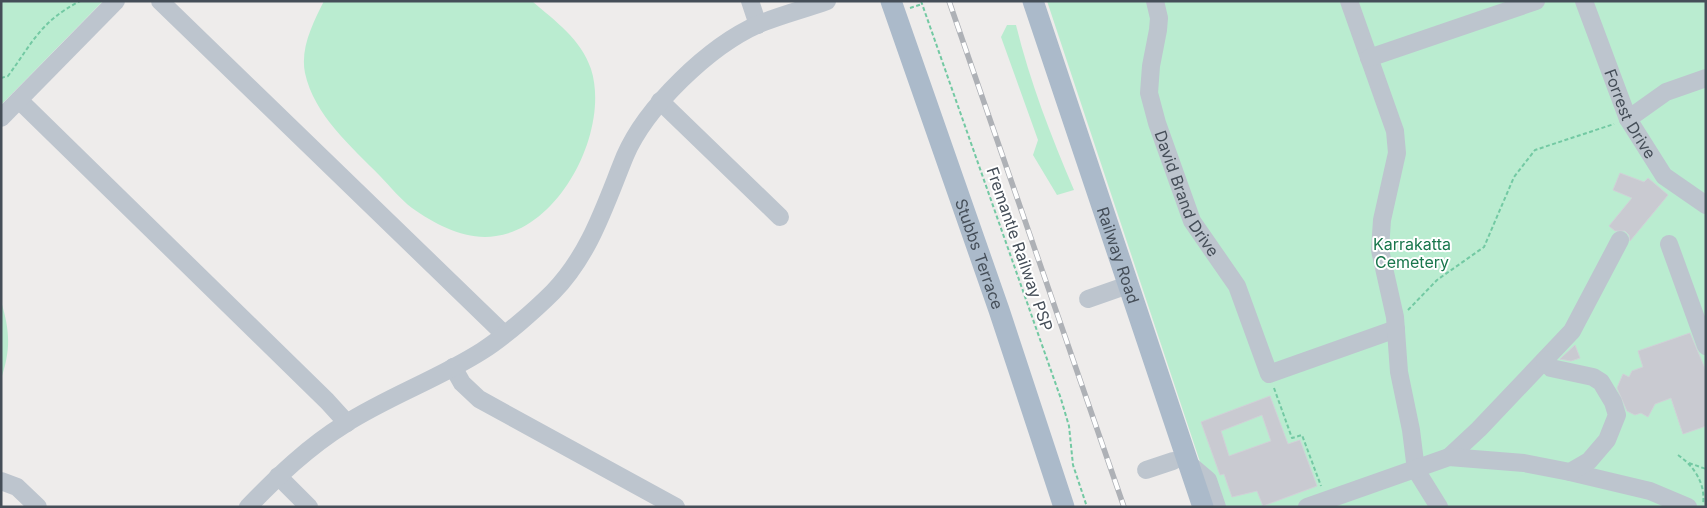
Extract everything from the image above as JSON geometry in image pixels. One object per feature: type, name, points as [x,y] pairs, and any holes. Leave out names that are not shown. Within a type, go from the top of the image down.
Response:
[{"type":"main road","name":"Stubbs Terrace","points":[[891,1],[1000,310],[1064,507]]},
{"type":"main road","name":"Stubbs Terrace","points":[[905,1],[938,90],[980,227],[1077,507]]},
{"type":"main road","name":"Railway Road","points":[[1020,1],[1122,287]]},
{"type":"main road","name":"Railway Road","points":[[1033,1],[1122,287],[1180,462],[1188,507]]},
{"type":"main road","name":"Railway Road","points":[[1180,462],[1203,507]]},
{"type":"lane","points":[[1,118],[116,1]]},
{"type":"lane","points":[[160,1],[504,334]]},
{"type":"lane","points":[[750,1],[758,25]]},
{"type":"lane","points":[[248,507],[278,476],[313,446],[346,423],[394,396],[481,352],[504,334],[552,292],[580,258],[596,229],[630,146],[660,101],[707,56],[758,25],[827,1]]},
{"type":"lane","name":"David Brand Drive","points":[[1155,1],[1159,18],[1151,66],[1149,93],[1157,123],[1192,221],[1236,286],[1269,374]]},
{"type":"lane","points":[[1350,1],[1395,131],[1397,154],[1382,220],[1380,250],[1396,329],[1400,372],[1411,430],[1416,470],[1439,507]]},
{"type":"lane","points":[[1369,58],[1536,1]]},
{"type":"lane","name":"Forrest Drive","points":[[1584,1],[1628,119],[1664,176],[1706,205]]},
{"type":"lane","points":[[1628,119],[1666,92],[1706,78]]},
{"type":"lane","points":[[19,100],[327,401],[346,423]]},
{"type":"lane","points":[[660,101],[780,217]]},
{"type":"lane","points":[[1307,507],[1449,457],[1479,429],[1572,331],[1620,240]]},
{"type":"lane","points":[[1670,244],[1706,346]]},
{"type":"lane","points":[[1088,299],[1122,287]]},
{"type":"lane","points":[[1269,374],[1396,329]]},
{"type":"lane","points":[[1545,360],[1551,368],[1593,377],[1601,382],[1613,402],[1617,415],[1607,440],[1589,461],[1570,472]]},
{"type":"lane","points":[[453,367],[462,383],[479,399],[676,507]]},
{"type":"lane","points":[[1449,457],[1524,463],[1570,472],[1650,490],[1688,507]]},
{"type":"lane","points":[[1146,470],[1180,462],[1208,480],[1217,507]]},
{"type":"lane","points":[[278,476],[308,507]]},
{"type":"lane","points":[[1,480],[17,487],[38,507]]},
{"type":"path","points":[[1,78],[8,76],[33,38],[58,12],[80,1]]},
{"type":"path","name":"Fremantle Railway PSP","points":[[921,1],[1061,399],[1069,426],[1073,465],[1087,507]]},
{"type":"path","points":[[1396,329],[1403,316],[1437,280],[1484,247],[1514,177],[1535,150],[1628,119]]},
{"type":"path","points":[[1269,374],[1292,438],[1302,435],[1326,500]]},
{"type":"path","points":[[1678,455],[1695,470],[1703,493],[1703,507]]},
{"type":"path","points":[[1687,462],[1706,469]]},
{"type":"green space","points":[[1,1],[103,1],[1,105]]},
{"type":"green space","points":[[324,1],[532,1],[558,23],[581,49],[591,69],[595,93],[593,119],[587,145],[575,171],[560,195],[541,214],[520,229],[485,237],[463,234],[441,226],[399,197],[335,129],[316,103],[310,88],[305,73],[304,54],[308,36]]},
{"type":"green space","name":"Karrakatta Cemetery","points":[[1047,1],[1706,1],[1706,507],[1215,507]]},
{"type":"green space","points":[[1007,25],[1016,25],[1042,109],[1074,190],[1057,195],[1033,155],[1038,140],[1001,37]]},
{"type":"green space","points":[[1,301],[8,331],[8,349],[1,379]]},
{"type":"building","points":[[1620,173],[1644,182],[1648,178],[1668,195],[1630,241],[1629,235],[1625,231],[1615,231],[1609,226],[1632,198],[1613,190]]},
{"type":"building","points":[[1690,333],[1706,371],[1706,426],[1683,434],[1671,398],[1655,404],[1648,417],[1641,413],[1635,415],[1627,411],[1617,388],[1623,374],[1629,377],[1632,371],[1643,367],[1638,351]]},
{"type":"building","points":[[1575,345],[1580,358],[1571,361],[1560,359]]},
{"type":"building","points":[[1270,396],[1288,444],[1300,440],[1317,486],[1263,506],[1257,491],[1232,497],[1224,474],[1220,475],[1201,422]],"holes":[[[1262,415],[1271,441],[1229,456],[1221,431]]]},
{"type":"railway","points":[[949,1],[1124,507]]}]
